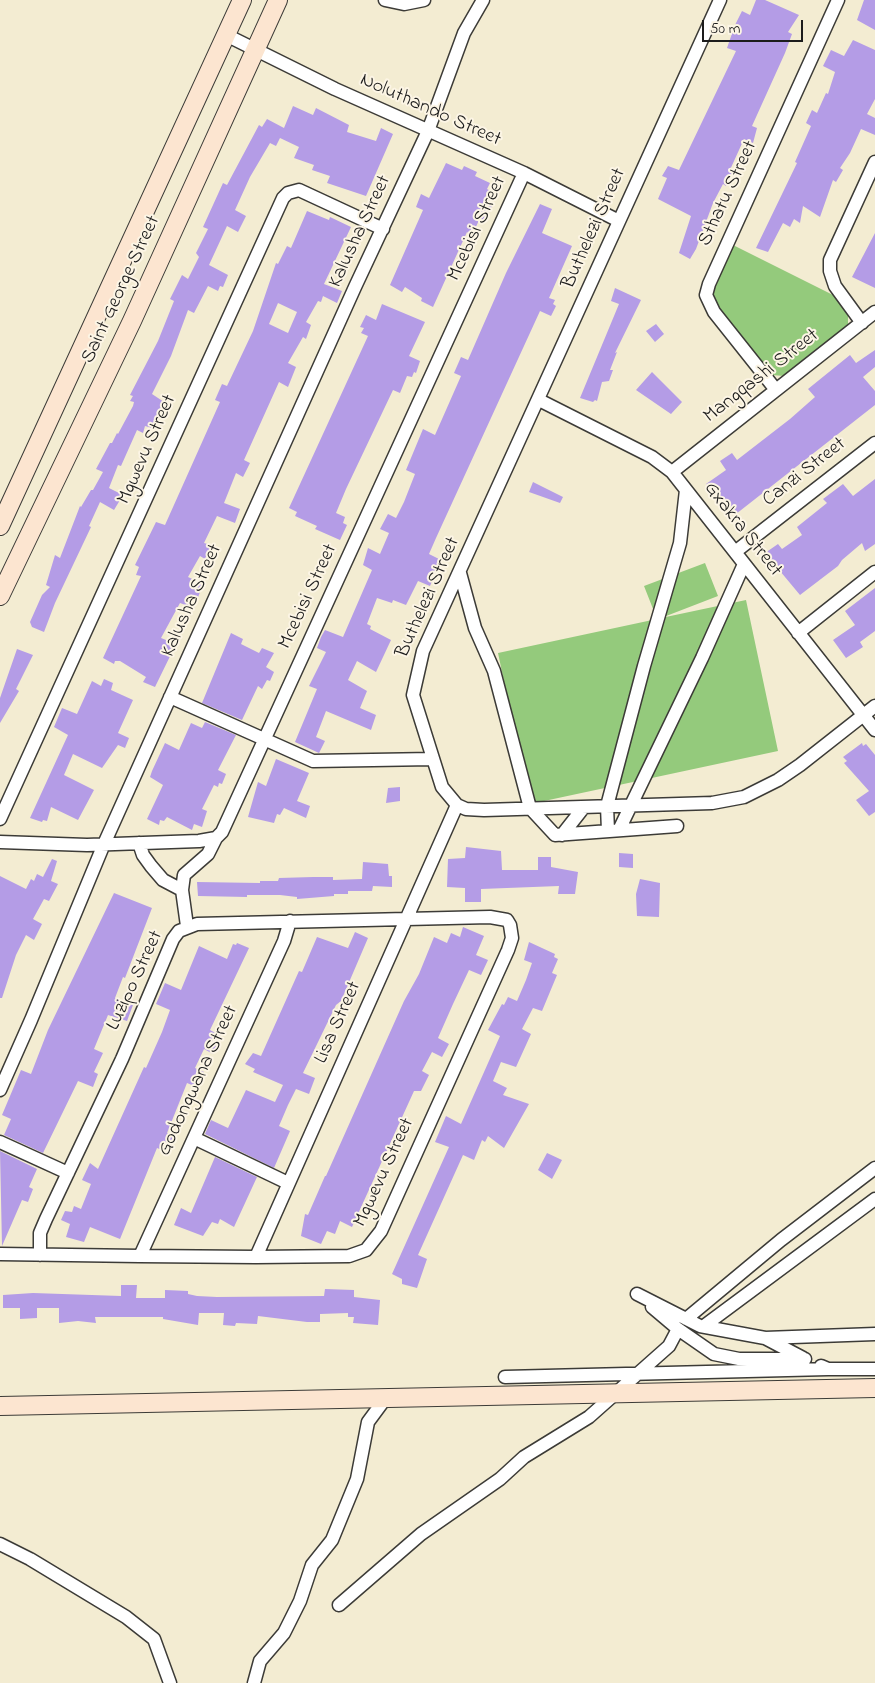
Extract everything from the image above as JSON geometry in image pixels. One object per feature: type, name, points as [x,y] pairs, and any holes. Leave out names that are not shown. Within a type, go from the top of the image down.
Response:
[{"type":"main road","name":"Saint George Street","points":[[0,526],[242,0]]},
{"type":"main road","name":"Saint George Street","points":[[0,596],[132,321],[278,0]]},
{"type":"main road","points":[[0,1406],[875,1388]]},
{"type":"street","points":[[385,0],[404,4],[424,0]]},
{"type":"street","name":"Kalusha Street","points":[[0,1090],[32,1020],[104,844],[428,130],[464,33],[483,0]]},
{"type":"street","name":"Buthelezi Street","points":[[457,805],[442,787],[413,695],[423,651],[720,0]]},
{"type":"street","name":"Sthatu Street","points":[[776,390],[714,312],[706,296],[713,276],[838,0]]},
{"type":"street","name":"Noluthando Street","points":[[226,35],[335,89],[524,173],[619,221]]},
{"type":"street","points":[[862,323],[835,286],[830,271],[830,260],[875,162]]},
{"type":"street","name":"Mcebisi Street","points":[[182,890],[186,871],[208,854],[230,815],[524,173]]},
{"type":"street","name":"Mgwevu Street","points":[[0,819],[283,198],[293,191],[299,190],[383,229]]},
{"type":"street","name":"Mangqashi Street","points":[[672,472],[875,312]]},
{"type":"street","name":"Gxakra Street","points":[[539,400],[652,456],[672,472],[875,730]]},
{"type":"street","name":"Canzi Street","points":[[735,552],[875,443]]},
{"type":"street","points":[[614,831],[607,806],[644,666],[680,543],[686,490]]},
{"type":"street","points":[[614,831],[633,806],[744,564]]},
{"type":"street","points":[[798,633],[875,572]]},
{"type":"street","points":[[460,573],[475,628],[494,671],[530,808],[555,835],[677,826]]},
{"type":"street","points":[[170,697],[263,741],[320,763],[432,759]]},
{"type":"street","points":[[457,805],[466,809],[484,810],[712,804],[744,798],[800,765],[875,706]]},
{"type":"street","name":"Lisa Street","points":[[256,1257],[457,805]]},
{"type":"street","points":[[562,835],[584,807]]},
{"type":"street","points":[[0,842],[104,844],[199,842],[216,838]]},
{"type":"street","points":[[139,843],[143,855],[163,880],[182,890],[187,926]]},
{"type":"street","name":"Mgwevu Street","points":[[0,1254],[256,1257],[349,1256],[366,1250],[373,1244],[381,1231],[512,938],[510,925],[506,920],[500,918],[405,920]]},
{"type":"street","name":"Luzipo Street","points":[[40,1255],[40,1233],[122,1059],[173,939],[180,931],[187,926],[197,924],[405,920]]},
{"type":"street","name":"Godongwana Street","points":[[140,1256],[284,941],[290,921]]},
{"type":"street","points":[[194,1138],[288,1183]]},
{"type":"street","points":[[0,1142],[68,1173]]},
{"type":"street","points":[[339,1605],[421,1534],[500,1479],[524,1457],[589,1417],[612,1394],[669,1346],[682,1324],[781,1240],[875,1168]]},
{"type":"street","points":[[704,1326],[875,1200]]},
{"type":"street","points":[[682,1324],[704,1326],[766,1338],[875,1334]]},
{"type":"street","points":[[682,1324],[714,1354],[739,1359],[805,1360]]},
{"type":"street","points":[[766,1338],[805,1360],[828,1369]]},
{"type":"street","points":[[506,1377],[875,1368]]},
{"type":"street","points":[[254,1683],[260,1661],[284,1633],[300,1601],[312,1565],[332,1540],[357,1479],[368,1422],[385,1399]]},
{"type":"street","points":[[0,1544],[30,1559],[86,1593],[154,1638],[170,1683]]},
{"type":"green space","points":[[733,245],[835,296],[848,314],[848,325],[784,376],[772,375],[714,305],[711,297],[713,284]]},
{"type":"green space","points":[[705,563],[718,596],[661,618],[746,600],[778,751],[530,804],[498,653],[657,619],[644,586]]},
{"type":"building","points":[[756,0],[765,0],[799,15],[788,32],[792,34],[785,53],[752,126],[757,128],[753,143],[744,139],[729,172],[732,173],[726,186],[723,184],[713,203],[696,249],[690,259],[679,253],[691,216],[658,199],[667,178],[662,176],[668,166],[679,170],[736,51],[727,48],[735,25],[742,11],[750,15]]},
{"type":"building","points":[[864,0],[875,0],[875,30],[857,20]]},
{"type":"building","points":[[853,40],[875,50],[875,99],[867,114],[875,118],[875,135],[861,129],[850,153],[840,168],[843,170],[836,182],[833,180],[820,217],[803,206],[800,223],[794,219],[790,227],[783,223],[768,252],[756,248],[797,163],[795,162],[811,126],[806,123],[812,110],[817,113],[826,93],[828,94],[835,72],[823,66],[831,50],[844,56]]},
{"type":"building","points":[[293,106],[313,115],[316,108],[349,125],[347,132],[376,141],[381,128],[393,134],[366,196],[327,183],[330,176],[312,170],[314,165],[294,158],[299,147],[280,138],[276,146],[270,143],[250,177],[235,210],[246,216],[238,232],[227,226],[209,265],[228,275],[223,287],[220,286],[218,291],[208,286],[194,313],[188,310],[171,356],[152,394],[164,402],[152,428],[145,426],[143,433],[137,430],[121,466],[118,465],[109,488],[123,495],[114,510],[100,502],[89,526],[91,527],[55,603],[44,632],[32,627],[30,622],[42,595],[50,587],[46,585],[55,555],[60,558],[80,506],[91,490],[93,490],[103,472],[96,469],[133,406],[134,402],[130,401],[133,396],[130,395],[158,341],[174,301],[170,299],[182,275],[188,279],[199,257],[196,253],[208,229],[203,227],[223,183],[227,185],[259,125],[262,127],[267,119],[284,128]]},
{"type":"building","points":[[446,163],[462,170],[464,166],[477,172],[475,176],[490,183],[487,189],[492,192],[487,204],[492,206],[485,221],[480,218],[475,229],[472,227],[469,234],[467,232],[433,307],[421,301],[422,298],[405,287],[402,292],[390,285],[423,210],[416,207],[421,194],[429,198]]},
{"type":"building","points":[[540,204],[552,209],[542,233],[572,246],[549,298],[555,300],[553,304],[556,306],[551,316],[540,311],[436,538],[429,554],[441,560],[430,586],[418,581],[406,605],[393,600],[392,603],[377,598],[367,624],[371,626],[370,629],[391,640],[376,672],[357,661],[348,680],[367,691],[360,708],[376,715],[371,730],[326,711],[316,737],[325,741],[319,753],[295,742],[317,689],[309,686],[326,652],[317,648],[321,637],[325,630],[343,637],[372,570],[363,565],[368,548],[380,554],[389,533],[380,529],[388,514],[396,518],[404,502],[415,474],[406,470],[423,429],[435,435],[461,376],[454,373],[461,357],[468,360],[506,273]]},
{"type":"building","points":[[307,211],[329,220],[330,217],[351,227],[324,284],[342,291],[337,303],[323,296],[321,302],[318,301],[306,322],[311,325],[306,339],[303,337],[288,363],[296,367],[288,387],[279,382],[244,460],[250,463],[243,477],[236,473],[224,503],[240,509],[235,523],[217,516],[204,543],[211,545],[205,559],[200,556],[188,577],[203,584],[194,608],[180,603],[161,638],[176,644],[155,687],[143,682],[146,677],[120,661],[115,661],[114,664],[103,658],[141,576],[136,575],[139,567],[135,565],[156,522],[165,525],[220,402],[215,400],[222,384],[227,386],[253,331],[276,263],[278,264],[287,246],[291,248]],"holes":[[[278,303],[297,312],[288,333],[269,324]]]},
{"type":"building","points":[[875,233],[875,288],[852,277]]},
{"type":"building","points":[[615,288],[641,300],[615,353],[617,352],[610,370],[613,370],[609,381],[602,382],[597,401],[593,402],[580,398],[619,304],[611,301]]},
{"type":"building","points":[[382,304],[425,322],[409,356],[420,361],[416,373],[414,372],[412,377],[407,376],[400,393],[393,390],[346,489],[336,513],[345,517],[343,523],[347,525],[340,540],[315,529],[317,526],[295,516],[297,512],[289,508],[368,336],[361,333],[364,328],[360,327],[366,315],[376,320]]},
{"type":"building","points":[[656,324],[664,334],[655,342],[646,331]]},
{"type":"building","points":[[875,350],[875,367],[863,377],[875,391],[875,405],[736,514],[706,484],[726,470],[720,461],[732,453],[737,460],[815,397],[808,389],[850,355],[856,363]]},
{"type":"building","points":[[652,372],[682,402],[671,414],[636,390]]},
{"type":"building","points":[[875,479],[875,544],[865,551],[862,543],[842,560],[838,566],[800,595],[765,553],[778,544],[782,549],[802,535],[797,527],[827,503],[823,499],[843,484],[853,496]]},
{"type":"building","points":[[533,482],[563,497],[560,503],[529,492]]},
{"type":"building","points":[[875,588],[875,631],[860,642],[863,647],[846,658],[833,640],[855,625],[845,611]]},
{"type":"building","points":[[231,633],[243,639],[241,644],[259,653],[262,648],[274,653],[266,667],[274,672],[270,681],[267,680],[262,689],[258,686],[242,720],[202,703]]},
{"type":"building","points":[[17,649],[33,655],[16,689],[19,691],[0,723],[0,698]]},
{"type":"building","points":[[104,679],[113,683],[111,690],[133,700],[118,733],[129,738],[125,748],[118,745],[102,768],[73,754],[64,775],[94,790],[78,820],[51,807],[47,821],[43,820],[42,822],[30,818],[68,735],[54,727],[62,708],[77,714],[92,681],[101,686]]},
{"type":"building","points":[[205,722],[236,735],[218,770],[226,774],[222,784],[219,783],[218,787],[214,785],[202,809],[207,811],[202,827],[194,824],[192,830],[167,817],[164,821],[160,820],[159,825],[147,819],[163,785],[150,777],[165,743],[179,750],[191,723],[202,728]]},
{"type":"building","points":[[862,743],[863,746],[866,744],[875,755],[875,812],[869,816],[856,800],[869,791],[844,763],[847,761],[843,757]]},
{"type":"building","points":[[276,759],[309,773],[297,801],[310,806],[306,818],[284,808],[280,815],[277,814],[274,823],[248,817],[258,782],[266,786]]},
{"type":"building","points":[[400,787],[400,801],[386,803],[388,788]]},
{"type":"building","points":[[466,847],[501,851],[502,870],[538,870],[538,857],[551,857],[551,867],[578,872],[575,894],[558,894],[559,886],[481,889],[481,902],[465,902],[465,888],[447,887],[448,859],[465,858]]},
{"type":"building","points":[[619,853],[633,854],[633,868],[619,867]]},
{"type":"building","points":[[52,859],[57,861],[51,881],[58,884],[49,901],[44,899],[33,919],[42,924],[34,940],[26,935],[16,955],[2,998],[0,998],[0,876],[26,889],[31,879],[34,881],[37,874],[43,877]]},
{"type":"building","points":[[363,862],[388,864],[389,876],[392,876],[392,887],[373,886],[372,891],[348,891],[348,894],[297,899],[297,897],[280,895],[247,895],[247,897],[198,896],[197,882],[260,883],[260,881],[278,881],[279,878],[313,877],[333,877],[333,880],[362,879]]},
{"type":"building","points":[[640,879],[660,883],[659,917],[637,916],[636,894]]},
{"type":"building","points":[[114,893],[152,908],[125,978],[123,977],[115,998],[133,1005],[127,1021],[108,1015],[94,1049],[103,1053],[94,1072],[98,1074],[93,1087],[78,1081],[43,1153],[4,1135],[11,1119],[2,1115],[21,1070],[31,1074],[48,1030]]},
{"type":"building","points":[[463,927],[484,936],[476,955],[488,960],[481,975],[469,970],[453,1004],[438,1038],[449,1044],[442,1057],[432,1052],[422,1071],[429,1075],[421,1091],[414,1091],[352,1227],[340,1221],[335,1234],[327,1231],[321,1244],[301,1236],[305,1214],[308,1215],[404,1001],[419,974],[434,937],[447,943],[451,933],[460,937]]},
{"type":"building","points":[[355,932],[368,938],[341,1001],[336,1005],[303,1073],[315,1078],[309,1094],[296,1089],[279,1126],[290,1131],[274,1168],[205,1134],[211,1120],[228,1128],[246,1090],[275,1102],[283,1085],[253,1072],[255,1069],[245,1064],[253,1053],[261,1056],[299,971],[302,972],[317,937],[348,948]]},
{"type":"building","points":[[529,942],[555,954],[554,957],[558,959],[552,973],[557,975],[542,1011],[533,1008],[522,1029],[531,1034],[516,1067],[501,1062],[493,1081],[507,1088],[503,1095],[529,1104],[504,1148],[488,1136],[485,1142],[482,1140],[474,1160],[463,1155],[418,1255],[427,1259],[417,1288],[402,1284],[402,1279],[392,1274],[449,1147],[435,1142],[446,1116],[461,1124],[500,1036],[488,1030],[502,1004],[504,1005],[508,997],[517,1001],[526,980],[532,963],[524,960]]},
{"type":"building","points":[[237,943],[249,948],[210,1030],[221,1036],[213,1054],[204,1049],[195,1068],[204,1072],[199,1088],[187,1083],[167,1133],[173,1136],[167,1152],[157,1148],[120,1239],[90,1227],[84,1242],[66,1237],[70,1224],[61,1220],[65,1211],[72,1212],[74,1206],[81,1209],[91,1184],[82,1180],[90,1163],[98,1169],[162,1032],[170,1010],[156,1004],[165,983],[181,990],[199,946],[227,959],[233,944],[236,945]]},
{"type":"building","points":[[0,1151],[37,1169],[29,1187],[33,1189],[28,1202],[22,1200],[2,1246]]},
{"type":"building","points":[[547,1153],[562,1160],[552,1179],[538,1170]]},
{"type":"building","points":[[215,1157],[257,1177],[234,1227],[220,1219],[218,1224],[212,1222],[203,1236],[174,1225],[181,1208],[191,1213]]},
{"type":"building","points":[[121,1285],[137,1285],[136,1298],[165,1298],[165,1290],[188,1291],[188,1294],[197,1296],[217,1297],[324,1296],[325,1289],[354,1290],[354,1297],[380,1300],[378,1325],[353,1323],[354,1317],[348,1317],[348,1313],[320,1314],[320,1322],[258,1316],[257,1324],[236,1323],[235,1326],[223,1325],[224,1313],[199,1313],[198,1325],[163,1319],[163,1317],[95,1317],[96,1323],[78,1321],[59,1323],[59,1308],[37,1308],[37,1318],[20,1319],[20,1308],[3,1308],[3,1295],[33,1293],[121,1296]]}]
